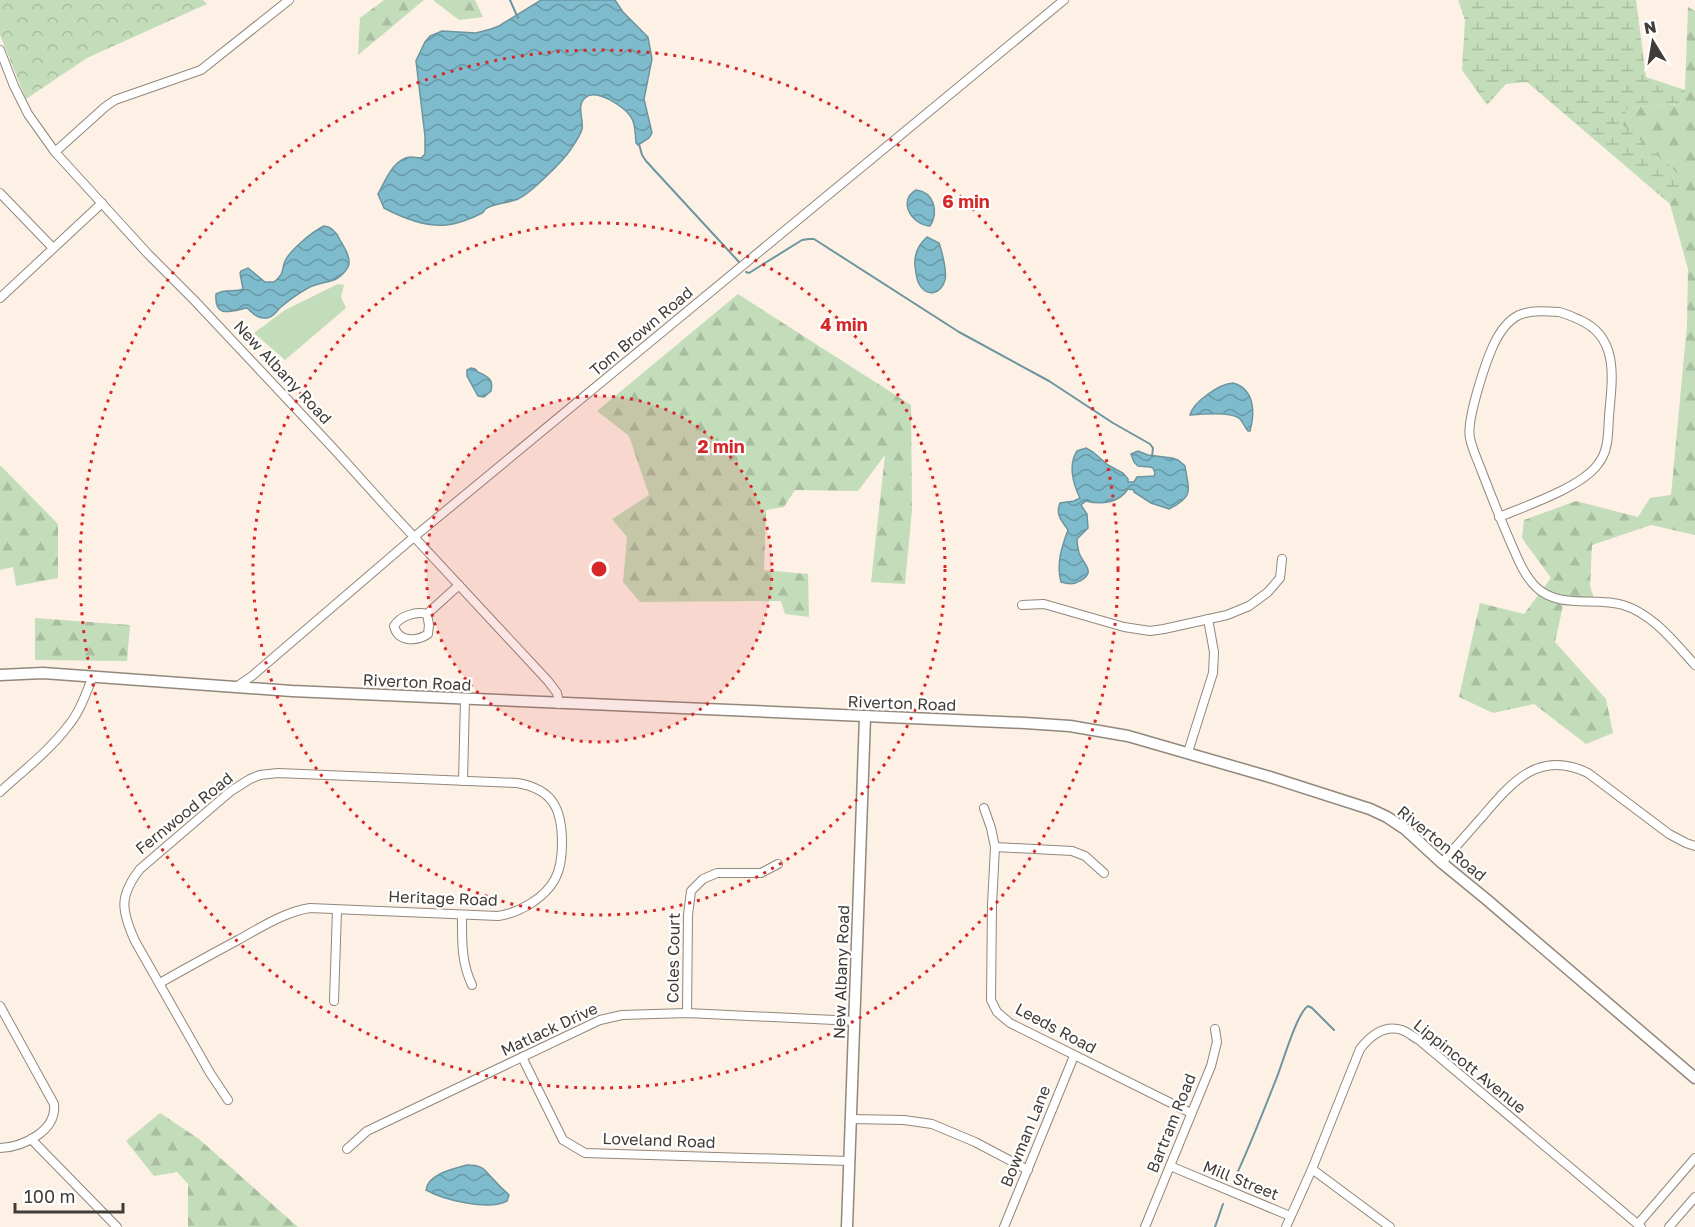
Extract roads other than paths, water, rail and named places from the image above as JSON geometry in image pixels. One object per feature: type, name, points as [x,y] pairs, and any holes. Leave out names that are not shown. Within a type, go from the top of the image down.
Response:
[{"type":"main road","name":"Riverton Road","points":[[0,675],[43,673],[292,691],[952,719],[1070,726],[1128,736],[1188,752],[1370,809],[1387,817],[1405,829],[1695,1078]]},
{"type":"main road","name":"New Albany Road","points":[[847,1227],[865,717]]},
{"type":"street","points":[[55,152],[115,100],[201,70],[289,0]]},
{"type":"street","name":"Tom Brown Road","points":[[237,687],[414,537],[1064,0]]},
{"type":"street","name":"New Albany Road","points":[[0,50],[28,114],[55,152],[548,681],[557,693],[560,704]]},
{"type":"street","points":[[0,193],[53,248]]},
{"type":"street","points":[[0,298],[102,203]]},
{"type":"street","points":[[1499,517],[1573,485],[1588,476],[1603,456],[1608,440],[1611,360],[1600,334],[1589,324],[1567,314],[1537,311],[1518,316],[1505,326],[1493,345],[1476,397],[1470,420],[1469,438],[1499,517],[1524,573],[1537,589],[1563,600],[1605,601],[1624,605],[1642,614],[1667,634],[1695,665]]},
{"type":"street","points":[[1022,605],[1044,604],[1124,627],[1164,629],[1227,615],[1249,606],[1268,592],[1280,578],[1282,559]]},
{"type":"street","points":[[427,614],[459,585]]},
{"type":"street","points":[[1188,752],[1213,673],[1214,652],[1208,619]]},
{"type":"street","points":[[0,792],[69,725],[80,708],[93,676]]},
{"type":"street","points":[[463,782],[465,699]]},
{"type":"street","points":[[1442,863],[1501,794],[1525,773],[1545,766],[1567,765],[1588,773],[1670,834],[1695,846]]},
{"type":"street","name":"Fernwood Road","points":[[228,1100],[210,1073],[126,922],[124,902],[129,883],[140,869],[231,790],[260,775],[278,773],[463,782]]},
{"type":"street","name":"Heritage Road","points":[[160,983],[285,915],[310,908],[498,916],[521,909],[546,892],[555,880],[562,852],[562,828],[559,813],[546,794],[533,786],[518,783],[463,782]]},
{"type":"street","name":"Leeds Road","points":[[984,808],[995,847],[992,906],[991,1000],[993,1007],[1010,1023],[1191,1113]]},
{"type":"street","points":[[995,847],[1072,851],[1085,856],[1104,873]]},
{"type":"street","name":"Coles Court","points":[[687,1013],[688,915],[692,891],[703,879],[717,873],[761,873],[778,864]]},
{"type":"street","points":[[334,1001],[337,910]]},
{"type":"street","points":[[462,915],[462,957],[472,985]]},
{"type":"street","points":[[0,1006],[54,1104],[52,1120],[42,1132],[16,1145],[0,1148]]},
{"type":"street","name":"Matlack Drive","points":[[348,1149],[367,1131],[600,1020],[622,1015],[687,1013],[855,1021]]},
{"type":"street","name":"Bartram Road","points":[[1145,1227],[1214,1058],[1215,1029]]},
{"type":"street","name":"Lippincott Avenue","points":[[1290,1216],[1312,1169],[1360,1049],[1370,1037],[1385,1029],[1394,1029],[1402,1030],[1419,1040],[1640,1226]]},
{"type":"street","name":"Bowman Lane","points":[[1004,1227],[1074,1056]]},
{"type":"street","name":"Loveland Road","points":[[522,1057],[563,1140],[585,1153],[849,1161]]},
{"type":"street","points":[[851,1119],[904,1120],[932,1124],[1028,1170]]},
{"type":"street","points":[[31,1139],[117,1227]]},
{"type":"street","points":[[1640,1226],[1695,1158]]},
{"type":"street","name":"Mill Street","points":[[1170,1166],[1290,1216],[1286,1227]]},
{"type":"street","points":[[1312,1169],[1390,1227]]},
{"type":"street","points":[[1669,1227],[1695,1197]]},
{"type":"water","points":[[541,0],[615,0],[623,12],[648,37],[652,59],[644,99],[652,133],[649,138],[638,145],[634,123],[628,113],[610,100],[590,95],[582,101],[582,129],[571,149],[546,176],[518,199],[491,206],[472,218],[446,225],[414,221],[384,208],[378,194],[390,171],[405,158],[421,158],[425,154],[416,61],[425,42],[430,36],[442,31],[476,33],[491,29]]},
{"type":"water","points":[[916,190],[927,194],[933,204],[934,215],[930,226],[918,222],[909,212],[908,200]]},
{"type":"water","points":[[324,226],[336,233],[348,257],[348,267],[340,277],[305,290],[269,317],[258,317],[247,308],[225,312],[218,307],[216,294],[243,289],[241,271],[248,268],[265,282],[274,282],[281,274],[285,261],[292,251]]},
{"type":"water","points":[[927,237],[939,243],[945,267],[943,285],[937,291],[930,293],[919,284],[915,266],[915,257]]},
{"type":"water","points":[[471,368],[491,381],[491,391],[484,397],[478,396],[467,376],[467,370]]},
{"type":"water","points":[[1233,383],[1246,390],[1252,402],[1253,417],[1250,431],[1236,416],[1190,415],[1207,394]]},
{"type":"water","points":[[1086,448],[1123,473],[1128,482],[1134,482],[1137,477],[1154,476],[1155,473],[1153,468],[1138,466],[1131,454],[1138,451],[1178,460],[1185,466],[1188,492],[1183,500],[1169,509],[1151,503],[1134,490],[1128,489],[1120,497],[1109,502],[1086,501],[1081,505],[1087,514],[1088,528],[1077,539],[1079,553],[1088,574],[1078,582],[1068,584],[1061,582],[1059,569],[1060,555],[1068,530],[1058,511],[1060,503],[1080,498],[1075,487],[1072,468],[1077,451]]},
{"type":"water","points":[[467,1165],[477,1166],[486,1171],[509,1195],[507,1201],[499,1204],[478,1205],[426,1190],[428,1184],[436,1176]]},
{"type":"waterway","points":[[510,0],[518,18]]},
{"type":"waterway","points":[[639,144],[646,161],[739,262]]},
{"type":"waterway","points":[[746,272],[749,273],[802,240],[814,239],[959,332],[1049,381],[1150,444],[1153,448],[1152,457]]},
{"type":"waterway","points":[[1234,1180],[1303,1011],[1308,1006],[1312,1008],[1334,1030]]},
{"type":"waterway","points":[[1215,1227],[1223,1204]]}]
